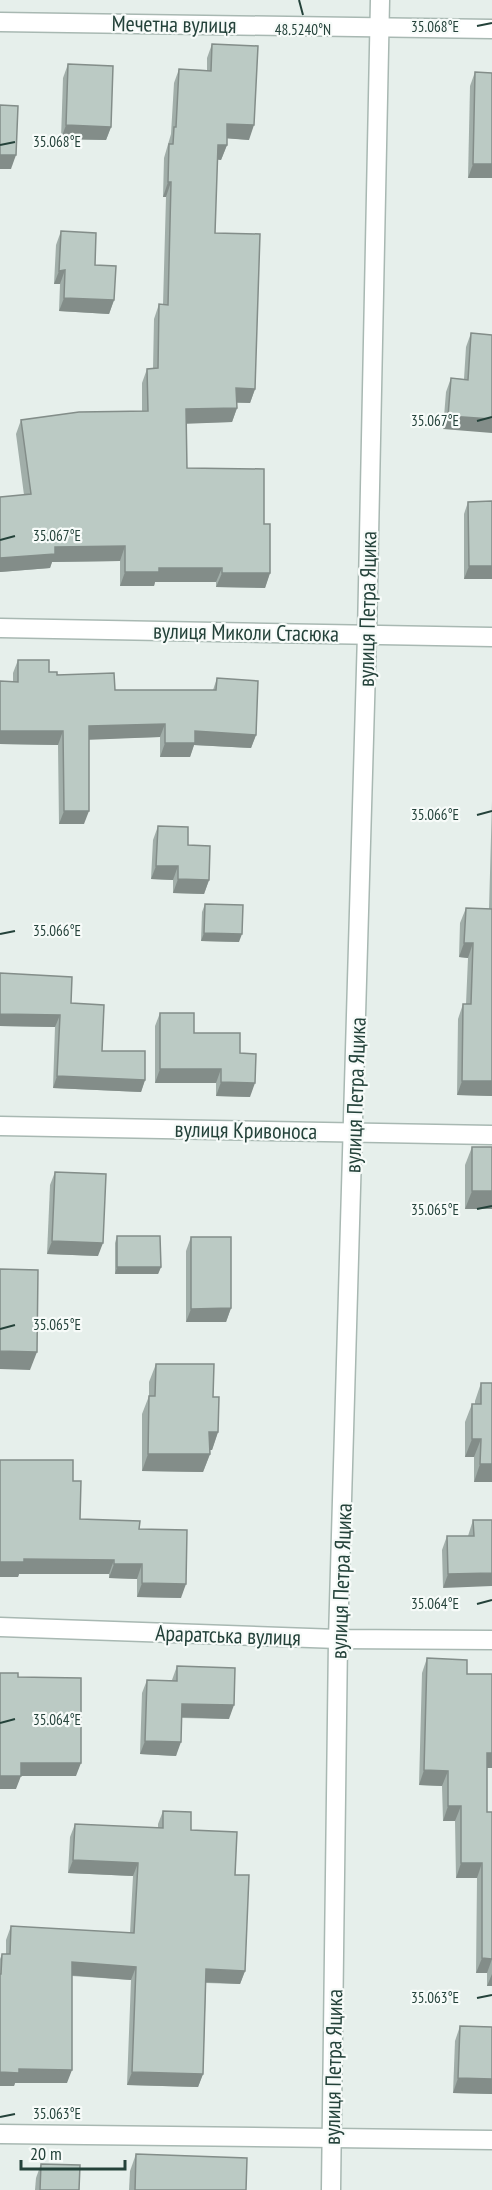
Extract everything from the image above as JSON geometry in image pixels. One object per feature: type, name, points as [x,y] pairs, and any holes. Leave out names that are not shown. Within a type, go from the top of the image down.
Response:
[{"type":"street","name":"вулиця Петра Яцика","points":[[331,2190],[338,1639],[367,634],[380,0]]},
{"type":"street","name":"Мечетна вулиця","points":[[0,22],[492,29]]},
{"type":"street","name":"вулиця Миколи Стасюка","points":[[0,628],[492,637]]},
{"type":"street","name":"вулиця Кривоноса","points":[[0,1126],[492,1135]]},
{"type":"street","name":"Араратська вулиця","points":[[0,1627],[338,1639],[492,1640]]},
{"type":"street","points":[[0,2134],[492,2140]]},
{"type":"building","points":[[212,44],[258,46],[254,125],[227,124],[227,145],[218,145],[215,233],[260,234],[255,389],[236,388],[237,408],[186,409],[187,468],[264,469],[264,524],[270,524],[270,573],[222,573],[222,568],[159,568],[159,572],[125,572],[125,546],[55,547],[55,554],[0,558],[0,497],[31,494],[21,420],[79,412],[148,411],[147,369],[158,368],[159,304],[168,305],[171,182],[168,182],[169,144],[173,144],[174,127],[176,127],[179,69],[211,71]]},
{"type":"building","points":[[68,64],[113,66],[111,127],[66,125]]},
{"type":"building","points":[[475,72],[492,73],[492,164],[473,164]]},
{"type":"building","points":[[0,105],[18,106],[16,155],[0,155]]},
{"type":"building","points":[[61,231],[96,233],[95,265],[116,266],[114,300],[64,298],[65,270],[59,271]]},
{"type":"building","points":[[471,333],[492,335],[492,419],[448,416],[451,378],[468,380]]},
{"type":"building","points":[[492,501],[492,566],[469,566],[468,502]]},
{"type":"building","points":[[18,660],[49,660],[49,672],[57,672],[57,675],[114,673],[115,690],[216,690],[217,678],[258,681],[256,735],[195,731],[195,743],[165,743],[165,724],[89,726],[89,811],[64,811],[63,731],[0,731],[0,681],[18,682]]},
{"type":"building","points":[[158,826],[188,827],[188,845],[210,846],[209,880],[178,879],[178,866],[156,866]]},
{"type":"building","points":[[205,904],[243,905],[242,934],[204,933]]},
{"type":"building","points":[[466,908],[492,909],[492,1081],[462,1081],[463,1004],[471,1004],[473,943],[464,943]]},
{"type":"building","points":[[0,973],[72,977],[71,1003],[104,1005],[102,1051],[145,1051],[145,1080],[57,1076],[60,1015],[0,1014]]},
{"type":"building","points":[[160,1013],[194,1013],[194,1033],[240,1033],[240,1053],[256,1054],[255,1083],[221,1082],[221,1069],[160,1069]]},
{"type":"building","points":[[472,1147],[492,1147],[492,1191],[472,1191]]},
{"type":"building","points":[[55,1172],[106,1174],[103,1243],[52,1241]]},
{"type":"building","points":[[117,1236],[160,1236],[161,1267],[117,1267]]},
{"type":"building","points":[[191,1237],[231,1237],[231,1308],[191,1309]]},
{"type":"building","points":[[0,1269],[38,1270],[37,1352],[0,1351]]},
{"type":"building","points":[[156,1364],[214,1364],[213,1397],[219,1397],[218,1432],[209,1432],[210,1454],[148,1454],[149,1396],[155,1396]]},
{"type":"building","points":[[481,1383],[492,1383],[492,1464],[480,1464],[481,1439],[472,1439],[472,1404],[481,1404]]},
{"type":"building","points":[[0,1460],[73,1460],[73,1481],[81,1481],[80,1519],[140,1521],[139,1529],[187,1530],[186,1584],[142,1583],[142,1564],[114,1564],[114,1560],[24,1559],[24,1562],[0,1562]]},
{"type":"building","points":[[473,1520],[492,1520],[492,1573],[448,1574],[447,1536],[474,1536]]},
{"type":"building","points":[[427,1658],[467,1660],[467,1674],[492,1674],[492,1753],[487,1753],[487,1812],[492,1812],[492,1959],[482,1958],[482,1863],[461,1863],[461,1806],[448,1806],[448,1771],[424,1770]]},
{"type":"building","points":[[177,1666],[235,1668],[234,1705],[182,1704],[181,1742],[145,1741],[147,1680],[177,1681]]},
{"type":"building","points":[[0,1673],[18,1673],[18,1677],[81,1678],[81,1763],[21,1763],[21,1776],[0,1776]]},
{"type":"building","points":[[163,1811],[191,1812],[191,1830],[237,1832],[235,1875],[249,1875],[245,1971],[206,1969],[203,2074],[132,2072],[136,1967],[72,1962],[72,2070],[19,2069],[19,2073],[0,2072],[0,1974],[2,1954],[10,1954],[11,1926],[134,1933],[138,1863],[73,1860],[75,1824],[163,1828]]},
{"type":"building","points":[[460,2026],[492,2027],[492,2079],[458,2078]]},
{"type":"building","points":[[136,2154],[247,2158],[246,2190],[135,2190]]},
{"type":"building","points":[[41,2164],[80,2165],[79,2190],[40,2190]]}]
